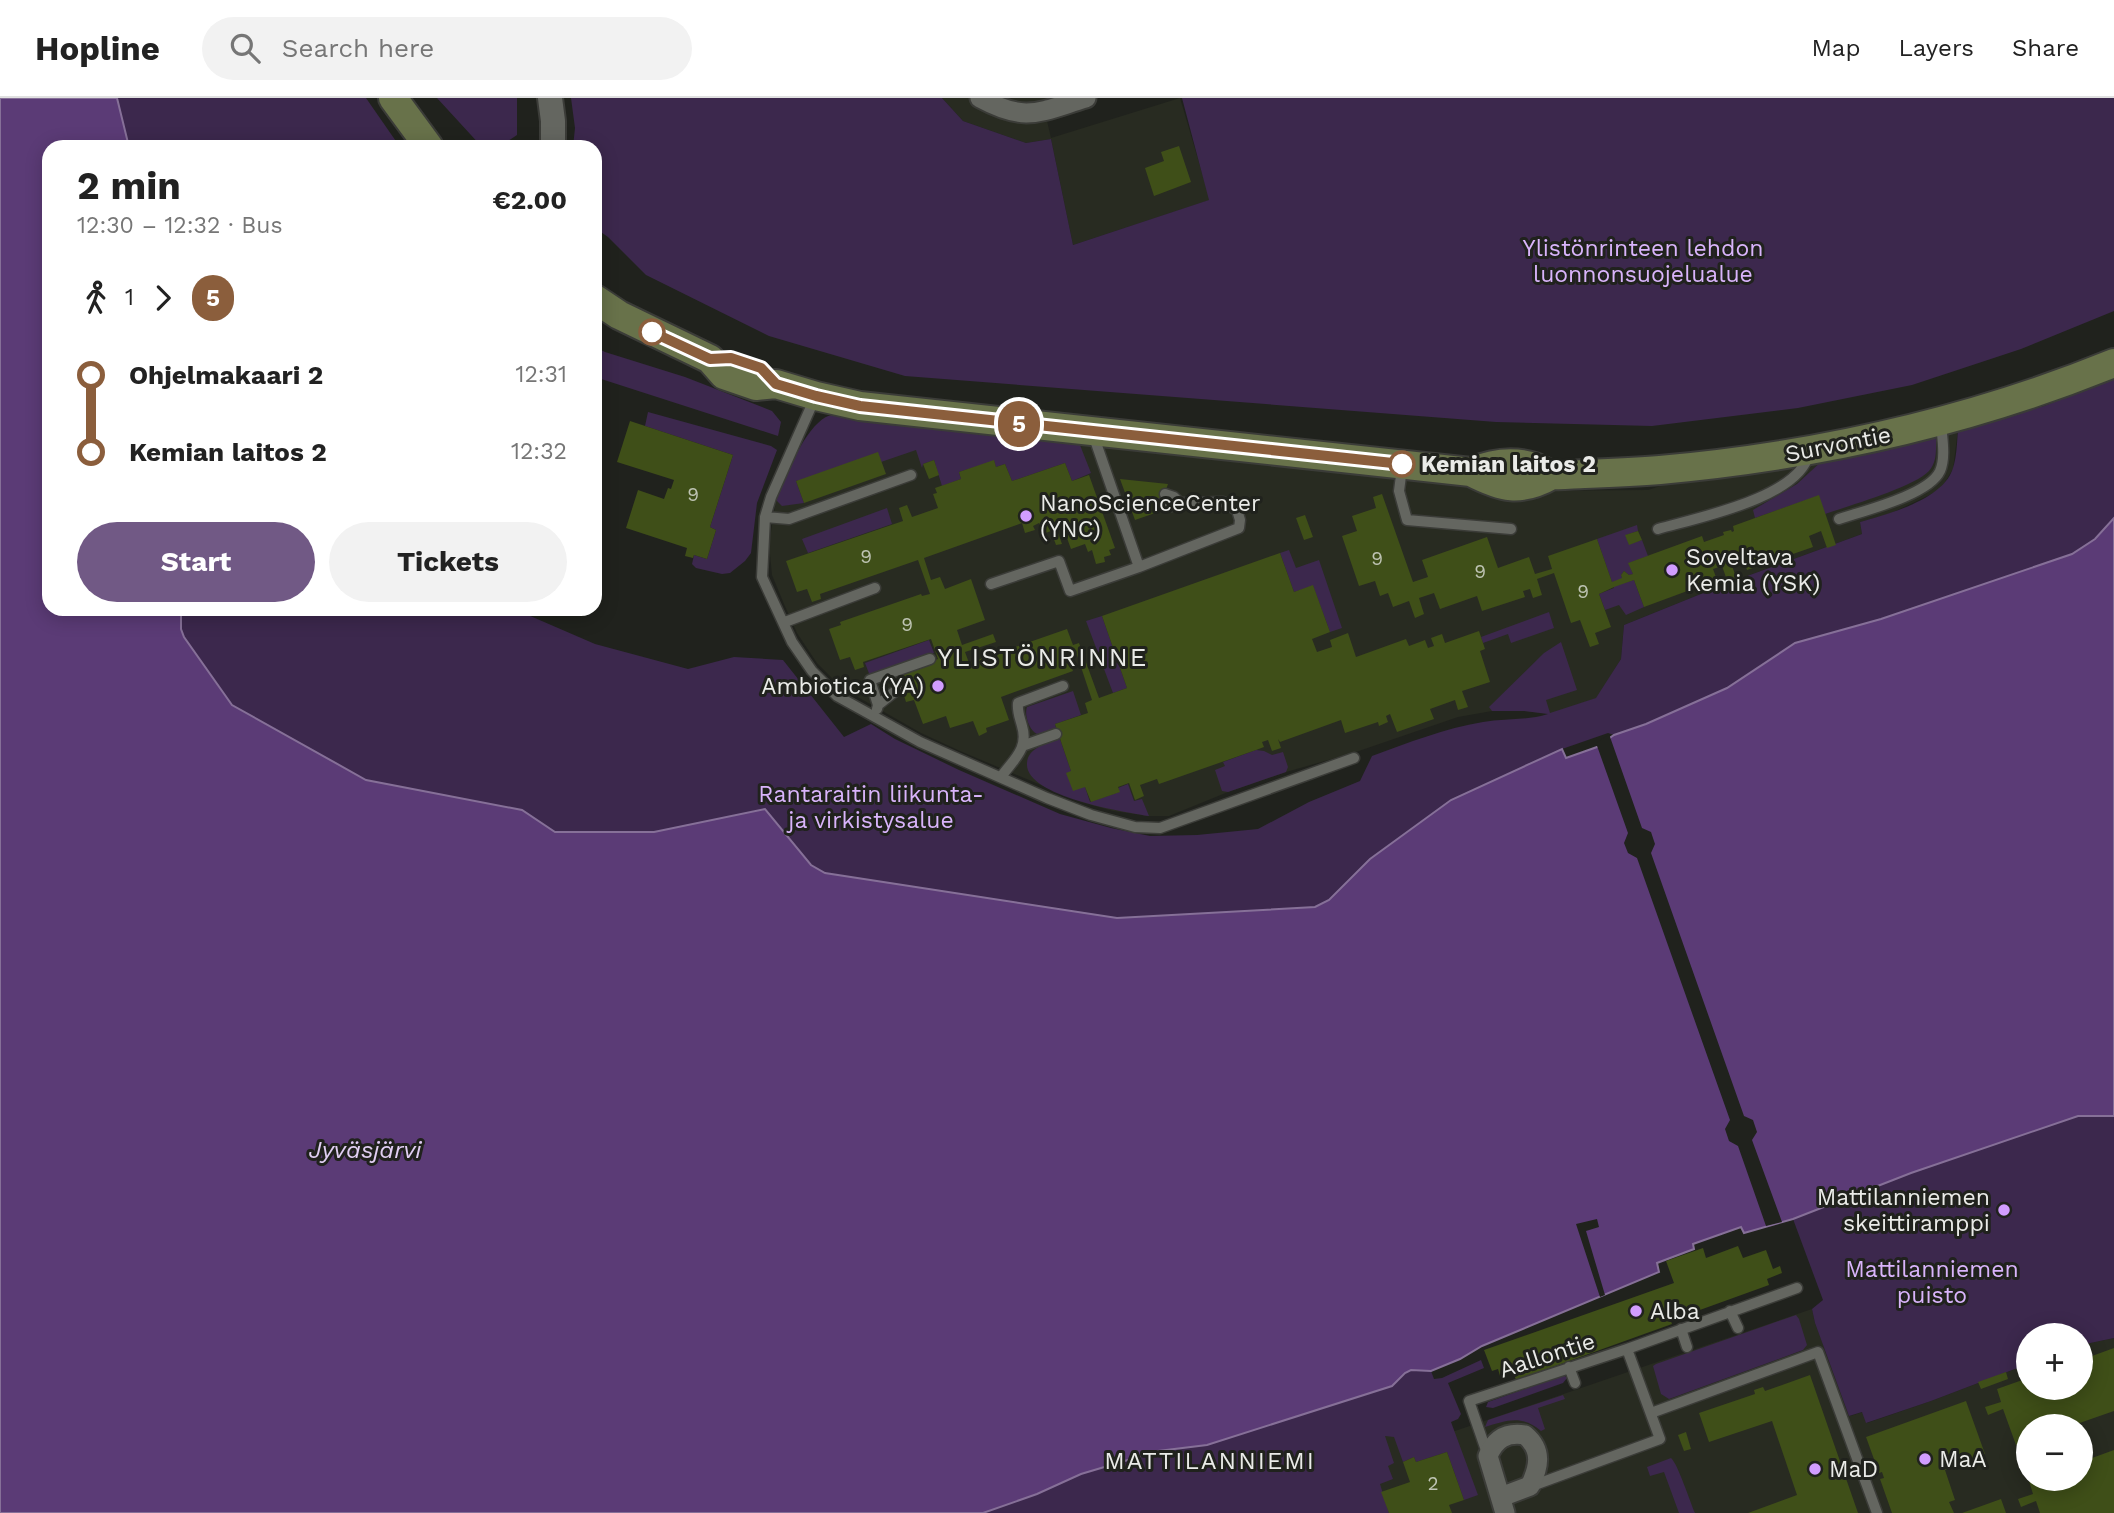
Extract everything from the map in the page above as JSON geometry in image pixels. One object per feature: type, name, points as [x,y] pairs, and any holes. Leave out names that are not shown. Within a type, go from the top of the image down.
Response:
[{"type":"main road","points":[[393,98],[424,140]]},
{"type":"main road","name":"Survontie","points":[[602,304],[619,315],[710,359],[724,375],[756,386],[776,384],[816,396],[897,412],[1471,472],[1498,485],[1531,485],[1552,475],[1718,465],[1851,442],[2006,404],[2114,363]]},
{"type":"street","points":[[550,98],[553,140]]},
{"type":"street","points":[[980,98],[1008,110],[1030,115],[1086,98]]},
{"type":"street","points":[[1509,1434],[1525,1435],[1538,1449],[1538,1462],[1530,1486],[1503,1505],[1488,1456],[1497,1440],[1509,1434]]},
{"type":"lane","points":[[816,396],[779,475],[765,517],[762,577],[792,642],[824,685],[837,696],[920,742],[1091,815],[1135,828],[1160,828],[1354,758]]},
{"type":"lane","points":[[1839,519],[1907,495],[1933,481],[1940,471],[1943,453],[1940,422]]},
{"type":"lane","points":[[1096,433],[1095,440],[1139,567]]},
{"type":"lane","points":[[1658,529],[1730,508],[1774,490],[1806,464],[1809,449]]},
{"type":"lane","points":[[1402,464],[1399,491],[1407,520],[1511,529]]},
{"type":"lane","points":[[765,517],[789,519],[911,475]]},
{"type":"lane","points":[[991,584],[1059,561],[1070,591],[1239,528],[1237,510],[1223,502],[1180,503],[1171,506],[1163,499]]},
{"type":"lane","points":[[785,622],[875,587]]},
{"type":"lane","points":[[875,717],[878,705],[870,680],[930,659]]},
{"type":"lane","points":[[1025,745],[1017,710],[1018,703],[1063,686]]},
{"type":"lane","points":[[878,705],[898,689]]},
{"type":"lane","points":[[1001,777],[1025,745],[1056,734]]},
{"type":"lane","points":[[1627,1349],[1797,1288]]},
{"type":"lane","points":[[1730,1311],[1738,1328]]},
{"type":"lane","points":[[1681,1329],[1687,1347]]},
{"type":"lane","name":"Aallontie","points":[[1488,1456],[1469,1401],[1627,1349],[1661,1439],[1530,1486]]},
{"type":"lane","points":[[1651,1413],[1818,1352],[1878,1513]]},
{"type":"lane","points":[[1569,1367],[1575,1383]]},
{"type":"shaded area","points":[[942,98],[1060,98],[1043,104],[1051,138],[1180,98],[1210,200],[1073,245],[1051,139],[1026,143],[963,121]]},
{"type":"shaded area","points":[[825,417],[1371,470],[1464,486],[1513,491],[1648,490],[1673,482],[1958,429],[1953,469],[1940,490],[1887,515],[1860,522],[1862,534],[1624,625],[1621,659],[1597,698],[1550,714],[1492,711],[1458,717],[1353,753],[1286,772],[1169,816],[1149,816],[1113,811],[1081,802],[960,751],[921,733],[842,688],[817,663],[797,633],[772,575],[769,544],[777,494],[796,456],[813,429]]},
{"type":"shaded area","points":[[1812,1309],[1850,1416],[1863,1412],[1867,1423],[2016,1369],[2016,1400],[2093,1400],[2093,1342],[2114,1338],[2114,1513],[1203,1513],[1385,1436],[1455,1431]]},
{"type":"green space","points":[[53,98],[366,98],[395,140],[57,140]]},
{"type":"green space","points":[[437,98],[517,98],[517,135],[510,140],[476,140]]},
{"type":"green space","name":"Ylistönrinteen lehdon luonnonsuojelualue","points":[[571,98],[942,98],[963,121],[1026,143],[1051,139],[1073,245],[1209,200],[1182,98],[2114,98],[2114,311],[2021,349],[1912,385],[1798,408],[1652,426],[1496,422],[905,376],[769,336],[646,275],[602,233],[602,140],[574,140]]},
{"type":"green space","points":[[602,350],[685,377],[772,411],[781,422],[778,436],[602,379]]},
{"type":"green space","name":"Rantaraitin liikunta- ja virkistysalue","points":[[2114,378],[2114,544],[1734,710],[1646,725],[1614,735],[1608,733],[1562,749],[1324,956],[407,846],[107,616],[530,616],[595,644],[688,669],[734,657],[783,660],[844,737],[871,724],[895,739],[959,770],[1060,814],[1150,836],[1258,829],[1309,802],[1360,781],[1372,756],[1455,728],[1548,714],[1492,711],[1489,707],[1544,653],[1561,642],[1577,690],[1546,700],[1550,713],[1596,698],[1621,659],[1624,625],[1862,534],[1860,522],[1914,504],[1948,479],[1957,449],[1958,429],[2044,406]]},
{"type":"green space","points":[[648,412],[771,446],[777,450],[757,503],[751,553],[730,573],[722,574],[696,568],[692,564],[694,555],[707,559],[716,530],[710,527],[733,455],[645,426]]},
{"type":"green space","points":[[842,413],[1078,440],[1091,473],[1072,481],[1065,463],[1012,481],[1005,464],[996,467],[994,461],[959,472],[961,479],[942,486],[934,460],[923,464],[922,468],[916,450],[881,462],[796,481],[804,503],[782,506],[777,501],[777,494],[804,441],[826,417]]},
{"type":"green space","points":[[1930,435],[1936,439],[1933,464],[1929,471],[1910,483],[1825,514],[1818,496],[1755,518],[1753,510],[1797,484],[1824,459]]},
{"type":"green space","points":[[887,508],[892,524],[808,553],[802,539]]},
{"type":"green space","points":[[1637,525],[1638,531],[1626,535],[1629,544],[1642,540],[1648,556],[1629,563],[1633,574],[1629,575],[1624,571],[1621,575],[1624,583],[1634,580],[1644,607],[1626,615],[1619,605],[1605,610],[1599,594],[1614,588],[1597,539]]},
{"type":"green space","points":[[1289,550],[1296,568],[1319,560],[1342,628],[1330,632],[1313,586],[1294,592],[1280,553]]},
{"type":"green space","points":[[1549,612],[1554,628],[1511,643],[1508,634],[1483,643],[1481,637]]},
{"type":"green space","points":[[1102,616],[1127,688],[1113,693],[1086,621]]},
{"type":"green space","points":[[929,640],[934,653],[870,676],[865,663]]},
{"type":"green space","points":[[1073,691],[1081,715],[1055,724],[1056,728],[1037,734],[1034,732],[1028,722],[1027,707]]},
{"type":"green space","points":[[1060,739],[1071,771],[1085,787],[1090,802],[1119,792],[1118,788],[1128,784],[1134,801],[1142,799],[1149,816],[1077,800],[1041,785],[1030,775],[1028,758],[1039,746]]},
{"type":"green space","points":[[1256,750],[1272,755],[1283,752],[1288,767],[1286,772],[1228,792],[1222,791],[1215,770],[1225,766],[1223,762]]},
{"type":"green space","name":"Mattilanniemen puisto","points":[[2078,1116],[2114,1116],[2114,1338],[2093,1342],[2093,1323],[2016,1323],[2016,1369],[1866,1423],[1862,1412],[1849,1416],[1815,1323],[1812,1309],[1823,1300],[1793,1219],[1911,1173]]},
{"type":"green space","points":[[1796,1315],[1807,1345],[1803,1350],[1669,1399],[1661,1394],[1653,1366],[1656,1364]]},
{"type":"green space","points":[[1481,1360],[1484,1368],[1448,1383],[1461,1414],[1451,1422],[1478,1495],[1464,1500],[1447,1452],[1416,1462],[1414,1457],[1403,1462],[1394,1437],[1385,1436],[1394,1463],[1388,1466],[1393,1479],[1380,1484],[1389,1513],[983,1513],[1037,1494],[1081,1474],[1158,1451],[1207,1445],[1392,1386],[1411,1371],[1431,1371],[1434,1379],[1442,1378]]},
{"type":"green space","points":[[1564,1375],[1567,1378],[1563,1383],[1493,1408],[1486,1407],[1488,1402]]},
{"type":"green space","points":[[1563,1395],[1565,1399],[1538,1408],[1545,1429],[1541,1431],[1527,1422],[1513,1420],[1485,1427],[1488,1420]]},
{"type":"green space","points":[[1671,1458],[1695,1513],[1679,1513],[1664,1472],[1650,1476],[1647,1467]]},
{"type":"water","name":"Jyväsjärvi","points":[[0,98],[117,98],[127,140],[42,140],[42,616],[181,616],[184,637],[232,705],[366,780],[522,810],[555,832],[654,832],[765,809],[811,865],[825,873],[1117,918],[1315,907],[1329,900],[1370,859],[1451,800],[1562,749],[1566,758],[1597,747],[1614,735],[1646,724],[1727,688],[1795,643],[1881,619],[2072,554],[2095,539],[2114,518],[2114,1116],[2078,1116],[1911,1173],[1793,1219],[1744,1233],[1741,1227],[1693,1244],[1694,1249],[1657,1263],[1659,1272],[1482,1346],[1431,1371],[1411,1370],[1392,1386],[1207,1445],[1158,1451],[1081,1474],[1037,1494],[983,1513],[0,1513]]},
{"type":"pier","points":[[1609,734],[1642,828],[1651,832],[1655,844],[1651,853],[1744,1116],[1753,1120],[1757,1132],[1752,1140],[1782,1222],[1766,1226],[1738,1146],[1729,1141],[1725,1129],[1730,1120],[1637,858],[1628,853],[1624,843],[1628,833],[1596,743]]},
{"type":"pier","points":[[1597,1219],[1599,1227],[1586,1231],[1605,1295],[1600,1297],[1576,1224]]},
{"type":"building","points":[[1179,146],[1191,182],[1154,196],[1145,168],[1164,161],[1161,152]]},
{"type":"building","points":[[630,421],[733,455],[710,527],[716,530],[707,559],[694,555],[693,558],[685,556],[687,548],[626,528],[638,490],[664,499],[674,480],[617,462]]},
{"type":"building","points":[[878,452],[886,474],[804,503],[796,481]]},
{"type":"building","points":[[934,460],[939,475],[929,479],[923,464]]},
{"type":"building","points":[[994,460],[996,467],[1005,464],[1012,481],[1065,463],[1072,481],[1089,475],[1115,548],[1109,550],[1111,555],[1104,557],[1105,562],[1096,564],[1092,550],[1088,552],[1085,544],[1071,549],[1063,527],[1057,530],[1062,544],[1056,545],[1051,531],[1043,534],[1039,523],[1033,526],[1035,530],[1025,533],[1022,523],[924,558],[931,580],[940,577],[945,589],[971,579],[985,620],[957,630],[962,645],[993,634],[996,642],[965,652],[969,663],[1067,629],[1073,645],[1079,643],[1099,698],[1127,688],[1102,616],[1280,553],[1294,592],[1313,585],[1330,632],[1312,639],[1317,652],[1332,647],[1330,640],[1348,633],[1356,657],[1406,639],[1409,646],[1425,640],[1428,648],[1434,646],[1431,638],[1442,634],[1445,643],[1479,631],[1485,649],[1480,651],[1490,682],[1462,691],[1468,707],[1458,710],[1455,700],[1430,709],[1434,719],[1397,732],[1390,714],[1386,716],[1388,722],[1379,726],[1378,722],[1345,733],[1341,720],[1280,742],[1278,739],[1281,748],[1272,751],[1268,740],[1262,742],[1264,747],[1256,750],[1159,784],[1157,779],[1140,785],[1144,796],[1135,800],[1129,783],[1118,787],[1120,792],[1091,802],[1085,787],[1073,791],[1066,773],[1071,771],[1055,724],[1088,713],[1085,703],[1092,700],[1077,655],[1068,659],[1073,671],[1001,697],[1009,720],[986,728],[987,732],[979,736],[973,721],[950,728],[946,716],[923,724],[914,700],[906,702],[897,674],[938,659],[931,639],[863,662],[864,667],[855,670],[850,657],[840,660],[829,629],[841,625],[840,622],[921,594],[930,594],[918,560],[820,594],[821,599],[812,602],[807,589],[797,592],[786,561],[903,521],[899,508],[907,505],[912,517],[938,508],[933,494],[937,493],[935,488],[961,479],[959,472]]},
{"type":"building","points":[[1120,479],[1168,484],[1158,512],[1135,520]]},
{"type":"building","points":[[1382,494],[1413,582],[1428,577],[1422,560],[1487,537],[1498,568],[1529,557],[1535,574],[1552,569],[1548,556],[1597,539],[1612,582],[1622,578],[1624,571],[1629,575],[1633,574],[1628,563],[1702,536],[1704,542],[1724,535],[1723,532],[1734,531],[1733,526],[1819,495],[1836,545],[1827,548],[1821,531],[1809,536],[1813,547],[1747,570],[1743,559],[1731,563],[1737,580],[1728,583],[1722,566],[1713,569],[1717,580],[1644,607],[1634,580],[1614,587],[1599,594],[1611,627],[1595,633],[1599,644],[1590,647],[1580,620],[1571,623],[1554,573],[1537,579],[1542,595],[1533,598],[1530,589],[1523,591],[1525,597],[1482,611],[1477,596],[1440,609],[1434,593],[1419,598],[1424,614],[1415,618],[1409,601],[1393,607],[1388,593],[1380,596],[1375,581],[1359,586],[1342,536],[1357,531],[1352,516],[1376,508],[1373,497]]},
{"type":"building","points":[[1305,515],[1313,537],[1304,540],[1296,518]]},
{"type":"building","points":[[1638,531],[1642,540],[1629,545],[1625,535]]},
{"type":"building","name":"Alba","points":[[1738,1246],[1743,1258],[1766,1250],[1773,1269],[1780,1266],[1782,1273],[1767,1279],[1769,1285],[1686,1315],[1683,1308],[1668,1313],[1672,1324],[1516,1380],[1513,1372],[1500,1376],[1498,1369],[1492,1371],[1484,1350],[1674,1283],[1666,1261],[1703,1248],[1706,1258]]},
{"type":"building","points":[[2114,1348],[2114,1411],[2093,1418],[2093,1414],[2016,1414],[2016,1445],[2003,1409],[1988,1415],[1985,1407],[2001,1402],[1997,1389],[2016,1382],[2016,1400],[2093,1400],[2093,1356]]},
{"type":"building","points":[[2006,1372],[2008,1379],[1981,1389],[1978,1382]]},
{"type":"building","name":"MaD","points":[[1810,1375],[1858,1513],[1748,1513],[1797,1495],[1772,1421],[1709,1442],[1699,1413],[1755,1394],[1754,1390],[1763,1387],[1765,1391]]},
{"type":"building","name":"MaA","points":[[1966,1401],[1985,1454],[1975,1457],[1977,1462],[1969,1465],[1968,1462],[1945,1470],[1955,1500],[1949,1502],[1954,1513],[1892,1513],[1880,1479],[1884,1478],[1882,1472],[1879,1473],[1866,1437]]},
{"type":"building","points":[[1686,1432],[1691,1449],[1684,1451],[1678,1435]]},
{"type":"building","points":[[2114,1450],[2114,1513],[2040,1513],[2036,1501],[2021,1507],[2018,1499],[2033,1494],[2032,1491],[2093,1491],[2093,1458]]},
{"type":"building","points":[[1447,1452],[1464,1500],[1449,1505],[1452,1513],[1389,1513],[1381,1492],[1410,1482],[1403,1462],[1414,1457],[1416,1462]]},
{"type":"building","name":"MaA","points":[[2001,1499],[2006,1513],[1962,1513]]},
{"type":"bus line","name":"5","points":[[652,332],[710,359],[731,358],[761,368],[776,384],[860,406],[1402,464]]},
{"type":"place","name":"Kemian laitos 2","points":[[1402,464]]},
{"type":"place","name":"NanoScienceCenter (YNC)","points":[[1026,516]]},
{"type":"place","name":"Soveltava Kemia (YSK)","points":[[1672,570]]},
{"type":"place","name":"Ambiotica (YA)","points":[[938,686]]},
{"type":"place","name":"Mattilanniemen skeittiramppi","points":[[2004,1210]]},
{"type":"place","name":"Alba","points":[[1636,1311]]},
{"type":"place","name":"MaA","points":[[1925,1459]]},
{"type":"place","name":"MaD","points":[[1815,1469]]},
{"type":"district","name":"YLISTÖNRINNE","points":[[1043,657]]},
{"type":"district","name":"MATTILANNIEMI","points":[[1210,1461]]}]
